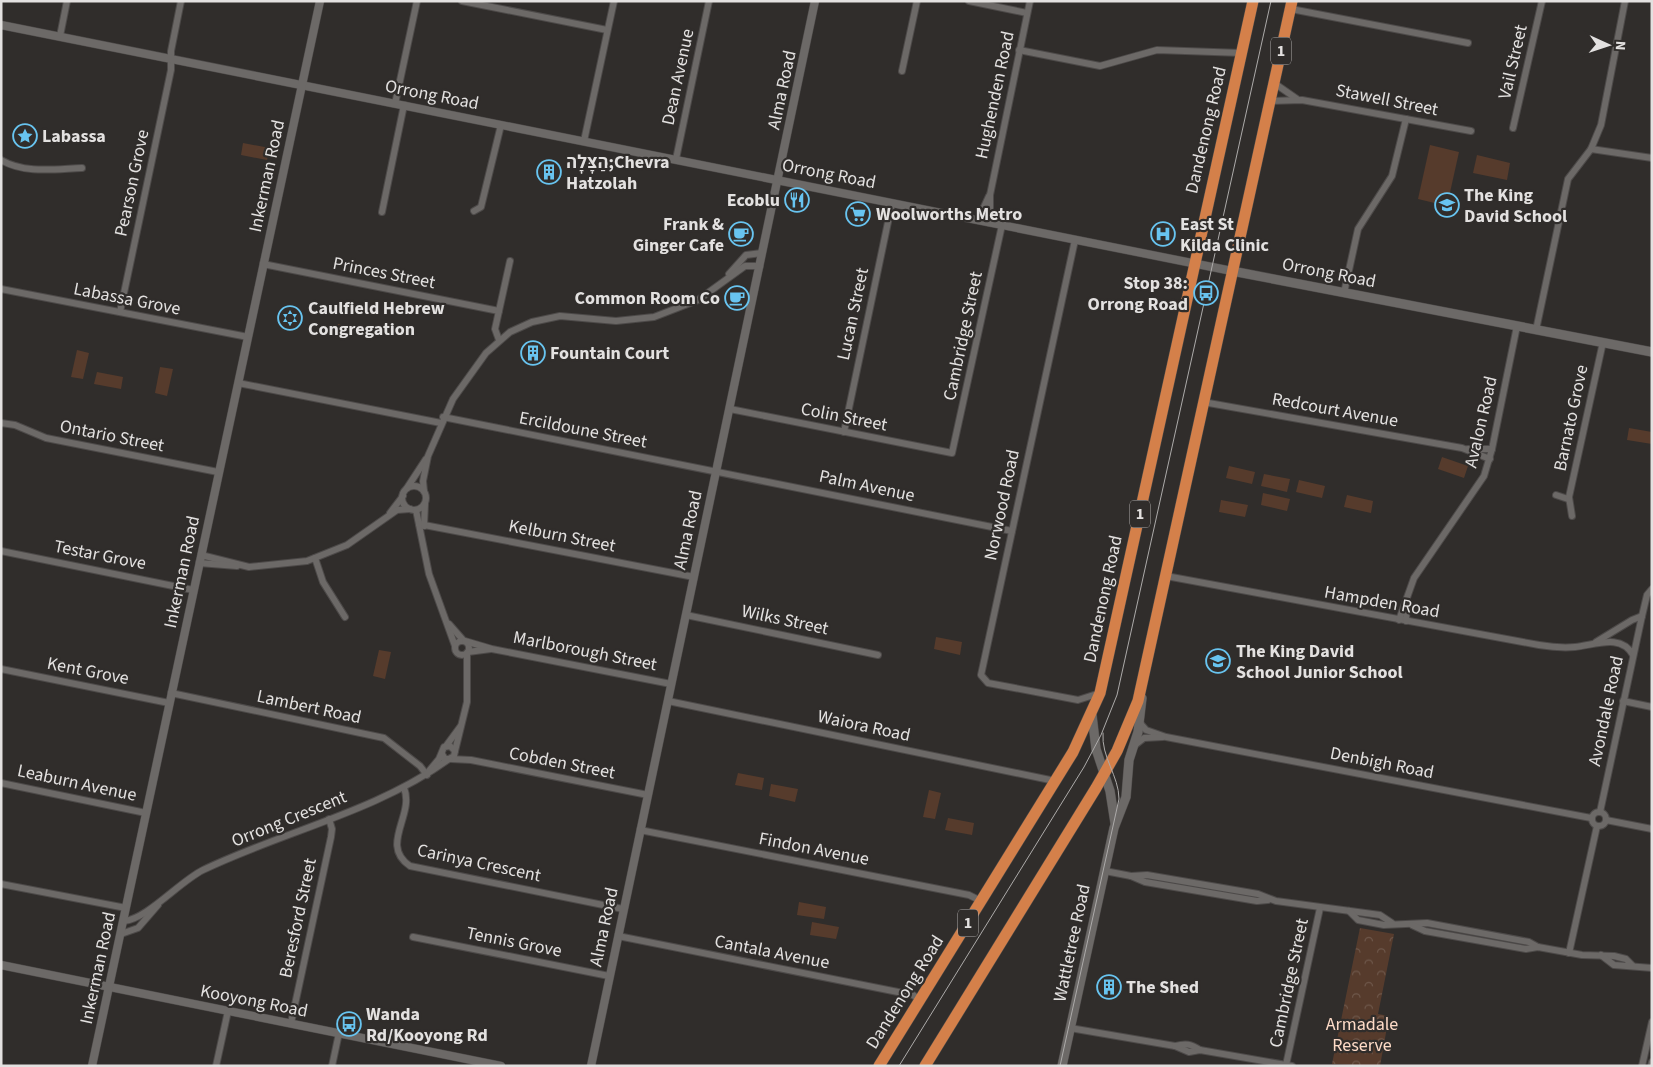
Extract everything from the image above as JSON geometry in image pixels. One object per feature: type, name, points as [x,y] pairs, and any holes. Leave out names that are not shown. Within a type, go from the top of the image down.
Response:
[{"type":"highway","name":"Dandenong Road","points":[[880,1066],[1080,740],[1100,693],[1253,1]]},
{"type":"highway","name":"1","points":[[925,1066],[1104,774],[1131,721],[1144,680],[1232,271],[1292,5]]},
{"type":"main road","name":"Orrong Road","points":[[1232,271],[1652,352]]},
{"type":"main road","name":"Wattletree Road","points":[[1062,1066],[1114,828],[1126,794],[1132,751],[1140,722],[1144,680]]},
{"type":"main road","name":"Wattletree Road","points":[[1092,714],[1096,746],[1111,797],[1114,828]]},
{"type":"street","points":[[60,36],[67,1]]},
{"type":"street","name":"Pearson Grove","points":[[120,312],[171,70],[171,51],[181,1]]},
{"type":"street","name":"Inkerman Road","points":[[92,1066],[320,1]]},
{"type":"street","points":[[395,104],[417,1]]},
{"type":"street","points":[[462,1],[607,30]]},
{"type":"street","points":[[504,10],[505,1]]},
{"type":"street","points":[[584,141],[614,1]]},
{"type":"street","name":"Dean Avenue","points":[[676,160],[709,1]]},
{"type":"street","name":"Alma Road","points":[[591,1066],[816,1]]},
{"type":"street","points":[[902,72],[917,1]]},
{"type":"street","points":[[969,1],[1028,13]]},
{"type":"street","name":"Hughenden Road","points":[[990,223],[990,195],[1030,1]]},
{"type":"street","name":"Vail Street","points":[[1513,128],[1542,1]]},
{"type":"street","points":[[1536,330],[1568,179],[1591,149],[1601,125],[1626,1]]},
{"type":"street","points":[[1292,5],[1468,44]]},
{"type":"street","name":"Orrong Road","points":[[1,25],[1232,271]]},
{"type":"street","points":[[1019,50],[1100,66],[1157,50],[1242,53]]},
{"type":"street","name":"Stawell Street","points":[[1274,83],[1297,99]]},
{"type":"street","name":"Stawell Street","points":[[1270,101],[1297,99],[1471,131]]},
{"type":"street","points":[[382,212],[404,105]]},
{"type":"street","points":[[1344,293],[1358,229],[1392,176],[1406,119]]},
{"type":"street","points":[[474,211],[481,207],[501,125]]},
{"type":"street","points":[[1591,149],[1652,158]]},
{"type":"street","points":[[1,160],[11,166],[32,169],[82,168]]},
{"type":"street","name":"Hughenden Road","points":[[978,220],[990,195]]},
{"type":"street","name":"Lucan Street","points":[[844,432],[892,203]]},
{"type":"street","name":"Cambridge Street","points":[[952,453],[1002,225]]},
{"type":"street","name":"Norwood Road","points":[[1075,240],[982,667],[982,678],[988,683],[1078,700],[1100,693]]},
{"type":"street","points":[[724,281],[746,255],[762,253]]},
{"type":"street","points":[[499,340],[495,332],[510,261]]},
{"type":"street","name":"Princes Street","points":[[263,264],[499,312]]},
{"type":"street","points":[[467,674],[429,574],[422,524],[425,503],[423,481],[428,456],[442,420],[471,371],[499,340],[520,327],[541,319],[570,316],[616,321],[654,317],[698,300],[745,266],[760,266]]},
{"type":"street","name":"Labassa Grove","points":[[1,289],[248,337]]},
{"type":"street","name":"Avalon Road","points":[[1398,620],[1407,592],[1422,565],[1479,484],[1490,459],[1517,326]]},
{"type":"street","name":"Barnato Grove","points":[[1572,516],[1568,499],[1603,342]]},
{"type":"street","name":"Ercildoune Street","points":[[238,383],[716,471]]},
{"type":"street","name":"Redcourt Avenue","points":[[1204,402],[1462,448],[1492,449]]},
{"type":"street","name":"Colin Street","points":[[730,409],[952,453]]},
{"type":"street","name":"Ontario Street","points":[[1,422],[15,425],[46,438],[218,472]]},
{"type":"street","name":"Redcourt Avenue","points":[[1462,448],[1490,459]]},
{"type":"street","points":[[388,516],[428,456]]},
{"type":"street","name":"Palm Avenue","points":[[716,471],[1012,531]]},
{"type":"street","points":[[407,489],[414,486],[424,490]]},
{"type":"street","name":"Barnato Grove","points":[[1556,495],[1568,499]]},
{"type":"street","points":[[403,496],[404,504],[413,509],[422,524]]},
{"type":"street","points":[[199,563],[277,566],[316,558],[347,545],[388,516],[402,509],[413,509],[425,503]]},
{"type":"street","name":"Kelburn Street","points":[[422,524],[694,577]]},
{"type":"street","name":"Testar Grove","points":[[1,551],[193,590]]},
{"type":"street","points":[[201,555],[241,566]]},
{"type":"street","points":[[316,558],[323,582],[345,617]]},
{"type":"street","name":"Hampden Road","points":[[1166,576],[1406,622],[1551,646],[1573,647],[1622,643],[1628,647],[1633,655]]},
{"type":"street","points":[[1642,616],[1647,595],[1652,589]]},
{"type":"street","name":"Avalon Road","points":[[1406,622],[1407,592]]},
{"type":"street","name":"Wilks Street","points":[[686,615],[878,655]]},
{"type":"street","name":"Hampden Road","points":[[1593,644],[1642,616]]},
{"type":"street","name":"Avondale Road","points":[[1600,812],[1642,616]]},
{"type":"street","points":[[445,619],[469,647],[467,652],[467,702],[462,724],[455,752],[450,759],[444,758],[442,754],[446,746],[462,724]]},
{"type":"street","points":[[455,646],[458,642],[464,641]]},
{"type":"street","name":"Marlborough Street","points":[[464,641],[492,649],[671,684]]},
{"type":"street","name":"Marlborough Street","points":[[467,652],[492,649]]},
{"type":"street","points":[[458,653],[467,652]]},
{"type":"street","name":"Kent Grove","points":[[1,669],[169,702]]},
{"type":"street","name":"Lambert Road","points":[[171,693],[384,738],[414,760],[427,774]]},
{"type":"street","points":[[1078,700],[1092,714]]},
{"type":"street","name":"Waiora Road","points":[[668,701],[1055,781]]},
{"type":"street","points":[[1623,701],[1652,707]]},
{"type":"street","name":"Denbigh Road","points":[[1140,722],[1145,729],[1166,737],[1592,818]]},
{"type":"street","name":"Denbigh Road","points":[[1132,751],[1141,740],[1166,737]]},
{"type":"street","points":[[446,746],[452,747],[455,752]]},
{"type":"street","name":"Cobden Street","points":[[455,752],[471,760]]},
{"type":"street","name":"Orrong Crescent","points":[[427,774],[442,754]]},
{"type":"street","name":"Orrong Crescent","points":[[124,921],[136,918],[188,879],[210,867],[404,788],[450,759]]},
{"type":"street","name":"Cobden Street","points":[[450,759],[471,760],[648,795]]},
{"type":"street","name":"Leaburn Avenue","points":[[1,782],[146,813]]},
{"type":"street","name":"Carinya Crescent","points":[[404,788],[406,798],[397,848],[401,858],[410,866],[624,908]]},
{"type":"street","points":[[1600,812],[1605,815],[1606,820],[1603,825],[1597,826],[1592,822],[1592,818],[1595,813],[1600,812]]},
{"type":"street","name":"Beresford Street","points":[[292,1023],[331,837],[332,828],[329,819]]},
{"type":"street","points":[[1606,820],[1652,829]]},
{"type":"street","points":[[1569,953],[1597,826]]},
{"type":"street","name":"Findon Avenue","points":[[640,830],[969,896],[981,901]]},
{"type":"street","points":[[1105,871],[1131,876],[1147,875],[1258,894],[1269,900],[1338,911],[1349,910],[1359,920],[1384,925],[1412,925],[1425,931],[1526,949],[1538,948],[1569,953],[1601,955],[1612,964],[1652,968]]},
{"type":"street","points":[[1,884],[126,908]]},
{"type":"street","name":"Orrong Crescent","points":[[121,934],[138,928],[165,896]]},
{"type":"street","name":"Cambridge Street","points":[[1289,1065],[1320,908]]},
{"type":"street","name":"Cantala Avenue","points":[[618,936],[907,994],[920,1000]]},
{"type":"street","name":"Tennis Grove","points":[[413,937],[609,976]]},
{"type":"street","name":"Kooyong Road","points":[[1,966],[501,1066]]},
{"type":"street","points":[[216,1066],[228,1011]]},
{"type":"street","points":[[1652,1024],[1643,1065],[1651,1066],[1652,1062]]},
{"type":"street","points":[[1070,1028],[1174,1046],[1189,1052],[1200,1050],[1289,1065]]},
{"type":"street","points":[[332,1066],[339,1033]]},
{"type":"green space","points":[[243,143],[270,148],[267,160],[241,155]]},
{"type":"green space","points":[[1430,145],[1459,152],[1447,206],[1418,199]]},
{"type":"green space","points":[[1477,155],[1510,163],[1507,180],[1473,173]]},
{"type":"green space","points":[[338,324],[342,325],[340,338],[328,335],[329,330],[335,329]]},
{"type":"green space","points":[[77,350],[89,353],[83,379],[71,377]]},
{"type":"green space","points":[[160,367],[173,369],[167,396],[155,393]]},
{"type":"green space","points":[[97,372],[123,377],[121,389],[94,384]]},
{"type":"green space","points":[[1629,428],[1652,432],[1652,444],[1627,440]]},
{"type":"green space","points":[[1442,457],[1468,466],[1464,478],[1438,469]]},
{"type":"green space","points":[[1229,466],[1255,472],[1252,484],[1226,478]]},
{"type":"green space","points":[[1264,474],[1290,479],[1287,492],[1261,486]]},
{"type":"green space","points":[[1299,480],[1325,486],[1322,498],[1296,492]]},
{"type":"green space","points":[[1263,493],[1290,499],[1287,511],[1261,505]]},
{"type":"green space","points":[[1347,495],[1373,501],[1371,513],[1344,507]]},
{"type":"green space","points":[[1221,500],[1248,505],[1245,517],[1219,512]]},
{"type":"green space","points":[[936,637],[962,642],[960,655],[934,649]]},
{"type":"green space","points":[[379,650],[391,652],[385,679],[373,676]]},
{"type":"green space","points":[[738,773],[764,778],[762,790],[735,785]]},
{"type":"green space","points":[[771,784],[798,789],[795,802],[769,796]]},
{"type":"green space","points":[[929,790],[941,793],[935,819],[923,817]]},
{"type":"green space","points":[[948,818],[974,823],[972,835],[945,830]]},
{"type":"green space","points":[[799,902],[826,907],[824,919],[797,915]]},
{"type":"green space","points":[[812,922],[839,927],[836,939],[810,935]]},
{"type":"green space","name":"Armadale Reserve","points":[[1360,928],[1394,934],[1378,1014],[1389,1016],[1380,1066],[1332,1064]]},
{"type":"tram line","points":[[899,1066],[1084,767],[1101,735],[1117,695],[1271,1]]},
{"type":"tram line","points":[[1060,1066],[1119,799],[1116,782],[1103,742],[1103,733]]},
{"type":"place","name":"Labassa","points":[[25,136]]},
{"type":"place","name":"הַצָּלָה;Chevra Hatzolah","points":[[549,172]]},
{"type":"place","name":"Ecoblu","points":[[797,200]]},
{"type":"place","name":"The King David School","points":[[1447,205]]},
{"type":"place","name":"Woolworths Metro","points":[[858,214]]},
{"type":"place","name":"Frank & Ginger Cafe","points":[[741,234]]},
{"type":"place","name":"East St Kilda Clinic","points":[[1163,234]]},
{"type":"place","name":"Stop 38: Orrong Road","points":[[1206,293]]},
{"type":"place","name":"Common Room Co","points":[[737,298]]},
{"type":"place","name":"Caulfield Hebrew Congregation","points":[[290,318]]},
{"type":"place","name":"Fountain Court","points":[[533,353]]},
{"type":"place","name":"The King David School Junior School","points":[[1218,661]]},
{"type":"place","name":"The Shed","points":[[1109,987]]},
{"type":"place","name":"Wanda Rd/Kooyong Rd","points":[[349,1024]]}]
